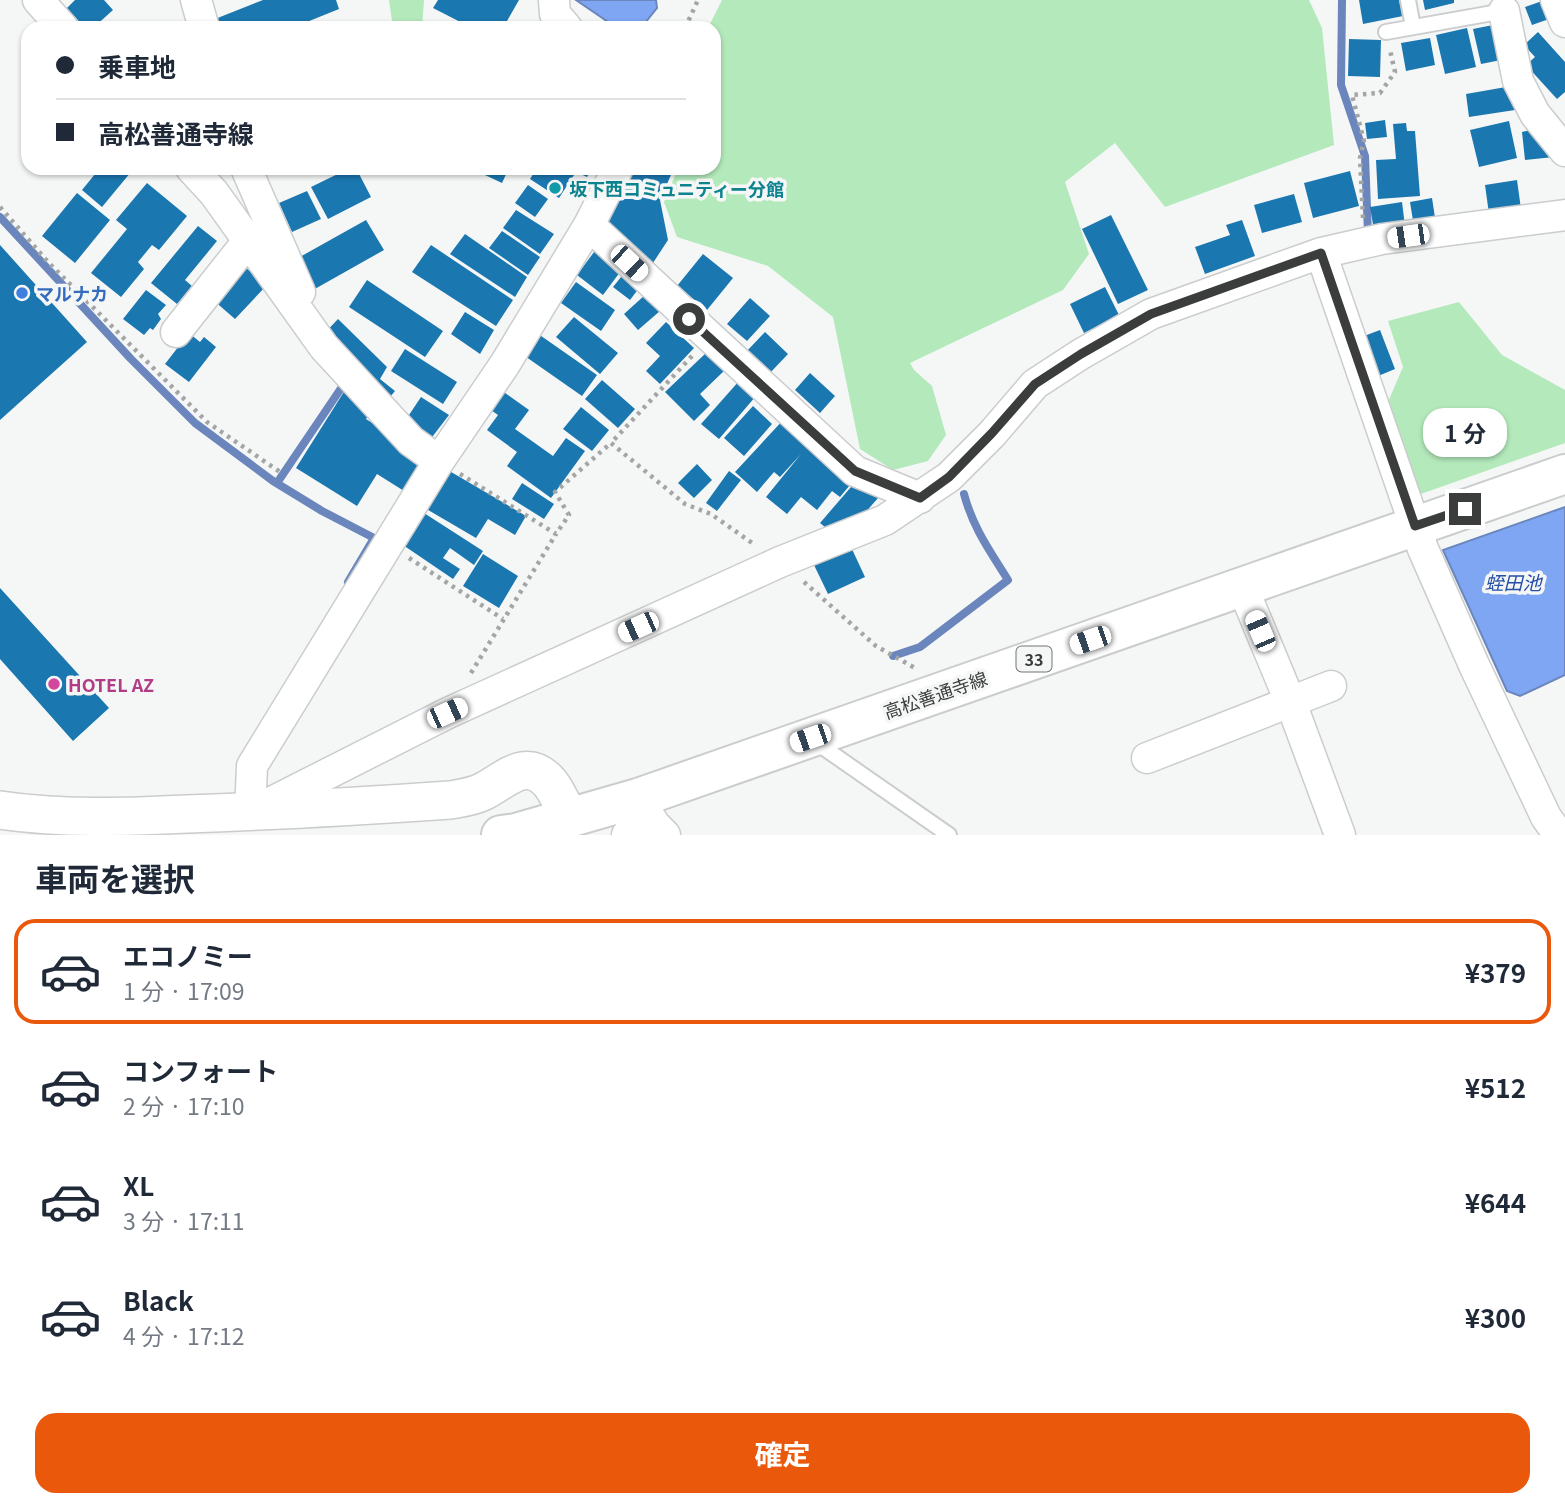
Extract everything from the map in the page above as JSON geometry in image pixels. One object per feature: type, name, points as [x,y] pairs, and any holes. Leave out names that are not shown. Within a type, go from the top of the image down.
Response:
[{"type":"main road","name":"高松善通寺線","points":[[501,835],[569,818],[646,823],[810,738],[1565,474]]},
{"type":"street","points":[[38,0],[58,21]]},
{"type":"street","points":[[196,0],[202,21]]},
{"type":"street","points":[[554,0],[555,14],[561,21]]},
{"type":"street","points":[[1556,0],[1565,22]]},
{"type":"street","points":[[1503,6],[1518,81],[1535,114],[1565,151]]},
{"type":"street","points":[[197,175],[214,193],[244,247],[324,347],[411,441],[439,461]]},
{"type":"street","points":[[249,175],[324,347]]},
{"type":"street","points":[[250,813],[252,766],[439,461],[505,364],[589,225],[614,175]]},
{"type":"street","points":[[250,813],[447,713],[780,562],[885,520],[949,477],[1035,384],[1151,314],[1321,253],[1382,239],[1565,215]]},
{"type":"street","points":[[589,225],[855,471],[920,498]]},
{"type":"street","points":[[176,331],[244,247]]},
{"type":"street","points":[[1321,253],[1423,549],[1546,817],[1559,835]]},
{"type":"street","points":[[1242,586],[1290,702],[1340,835]]},
{"type":"street","points":[[1147,758],[1331,685]]},
{"type":"street","points":[[4,818],[250,813],[450,800],[479,794],[509,775],[533,771],[547,780],[569,818]]},
{"type":"lane","points":[[1408,0],[1413,27]]},
{"type":"lane","points":[[1386,32],[1503,6]]},
{"type":"lane","points":[[810,738],[949,835]]},
{"type":"path","points":[[688,21],[698,0]]},
{"type":"path","points":[[1364,243],[1360,158],[1364,141],[1352,95],[1380,93],[1395,72],[1386,32]]},
{"type":"path","points":[[0,207],[48,262],[207,422],[283,474]]},
{"type":"path","points":[[447,713],[569,515],[555,492],[611,443],[709,338]]},
{"type":"path","points":[[611,443],[685,504],[711,514],[780,562],[876,646],[915,668]]},
{"type":"path","points":[[439,461],[556,534]]},
{"type":"path","points":[[388,544],[503,619]]},
{"type":"green space","points":[[389,0],[424,0],[422,21],[392,21]]},
{"type":"green space","points":[[722,0],[1309,0],[1322,28],[1334,145],[1165,207],[1115,143],[1065,182],[1089,254],[1063,290],[910,363],[932,386],[946,435],[928,461],[893,470],[860,449],[833,317],[768,266],[677,237],[664,202],[675,175],[721,175],[721,21],[712,21]]},
{"type":"green space","points":[[1459,302],[1502,355],[1565,390],[1565,443],[1418,495],[1384,411],[1403,367],[1388,321]]},
{"type":"water","points":[[576,0],[656,0],[657,8],[647,21],[607,21]]},
{"type":"water","name":"蛭田池","points":[[1565,507],[1565,675],[1520,696],[1507,691],[1443,550]]},
{"type":"building","points":[[75,0],[104,0],[113,10],[101,21],[79,21],[67,8]]},
{"type":"building","points":[[263,0],[336,0],[339,9],[309,21],[210,21]]},
{"type":"building","points":[[438,0],[519,0],[507,21],[458,21],[433,8]]},
{"type":"building","points":[[1359,0],[1399,0],[1403,16],[1363,24]]},
{"type":"building","points":[[1423,0],[1454,0],[1454,3],[1425,10]]},
{"type":"building","points":[[1545,0],[1552,18],[1532,25],[1525,7]]},
{"type":"building","points":[[1498,24],[1506,59],[1481,64],[1473,29]]},
{"type":"building","points":[[1467,28],[1476,67],[1445,74],[1436,35]]},
{"type":"building","points":[[1538,32],[1565,62],[1565,92],[1557,99],[1526,65],[1535,57],[1524,45]]},
{"type":"building","points":[[1430,38],[1435,65],[1406,71],[1401,43]]},
{"type":"building","points":[[1349,39],[1381,40],[1380,77],[1348,76]]},
{"type":"building","points":[[1506,87],[1507,92],[1512,92],[1515,110],[1469,117],[1466,94]]},
{"type":"building","points":[[1385,120],[1387,137],[1367,139],[1365,123]]},
{"type":"building","points":[[1509,121],[1517,158],[1479,167],[1470,130]]},
{"type":"building","points":[[1406,123],[1407,131],[1415,131],[1420,196],[1378,199],[1376,160],[1396,159],[1393,124]]},
{"type":"building","points":[[1531,130],[1554,157],[1525,160],[1522,132]]},
{"type":"building","points":[[1350,171],[1359,206],[1313,218],[1304,183]]},
{"type":"building","points":[[94,175],[129,175],[102,207],[82,190]]},
{"type":"building","points":[[336,175],[360,175],[371,197],[328,219],[311,187]]},
{"type":"building","points":[[485,175],[506,175],[502,183]]},
{"type":"building","name":"坂下西コミュニティー分館","points":[[533,175],[574,175],[559,198],[530,179]]},
{"type":"building","points":[[627,175],[671,175],[660,200],[668,240],[649,269],[600,223]]},
{"type":"building","points":[[1517,180],[1521,209],[1489,214],[1485,185]]},
{"type":"building","points":[[147,183],[187,216],[159,250],[152,245],[138,262],[144,269],[121,297],[91,273],[127,229],[116,220]]},
{"type":"building","points":[[528,185],[548,199],[535,217],[515,203]]},
{"type":"building","points":[[307,191],[321,219],[292,232],[279,203]]},
{"type":"building","points":[[77,193],[110,220],[75,263],[42,236]]},
{"type":"building","points":[[1294,194],[1302,222],[1262,233],[1254,205]]},
{"type":"building","points":[[1432,198],[1436,224],[1414,227],[1410,202]]},
{"type":"building","points":[[1402,202],[1405,226],[1374,230],[1370,207]]},
{"type":"building","points":[[516,210],[554,234],[540,254],[503,228]]},
{"type":"building","points":[[1111,215],[1148,290],[1118,304],[1082,229]]},
{"type":"building","points":[[366,220],[384,250],[313,290],[298,258]]},
{"type":"building","points":[[1242,220],[1255,256],[1205,274],[1195,247],[1230,235],[1226,225]]},
{"type":"building","points":[[198,226],[217,241],[185,280],[192,286],[177,304],[151,283]]},
{"type":"building","points":[[502,231],[540,257],[528,275],[489,248]]},
{"type":"building","points":[[465,234],[527,277],[515,297],[450,254]]},
{"type":"building","name":"マルナカ","points":[[0,245],[87,342],[0,420]]},
{"type":"building","points":[[431,245],[513,300],[496,326],[412,272]]},
{"type":"building","points":[[597,248],[623,268],[603,295],[577,275]]},
{"type":"building","points":[[703,254],[733,278],[707,310],[677,286]]},
{"type":"building","points":[[243,265],[266,286],[235,319],[212,299]]},
{"type":"building","points":[[625,272],[642,284],[630,300],[613,287]]},
{"type":"building","points":[[367,280],[443,331],[425,357],[349,307]]},
{"type":"building","points":[[576,282],[615,310],[601,331],[561,303]]},
{"type":"building","points":[[1105,287],[1119,315],[1084,333],[1070,304]]},
{"type":"building","points":[[146,290],[166,305],[158,314],[161,319],[153,330],[150,328],[144,335],[123,319]]},
{"type":"building","points":[[645,295],[660,311],[638,330],[624,314]]},
{"type":"building","points":[[750,298],[770,316],[747,341],[727,324]]},
{"type":"building","points":[[465,312],[494,330],[480,354],[451,334]]},
{"type":"building","points":[[574,317],[618,353],[600,374],[556,337]]},
{"type":"building","points":[[338,319],[387,367],[380,379],[395,391],[385,403],[320,338]]},
{"type":"building","points":[[666,322],[694,348],[660,384],[646,371],[660,356],[646,343]]},
{"type":"building","points":[[1380,330],[1395,369],[1366,381],[1351,341]]},
{"type":"building","points":[[534,331],[597,375],[582,396],[519,352]]},
{"type":"building","points":[[765,332],[788,354],[769,374],[746,352]]},
{"type":"building","points":[[189,333],[200,342],[204,337],[216,347],[189,382],[165,364]]},
{"type":"building","points":[[405,349],[457,382],[443,404],[391,371]]},
{"type":"building","points":[[707,352],[725,370],[700,394],[710,405],[694,421],[665,392]]},
{"type":"building","points":[[810,373],[835,396],[820,413],[795,390]]},
{"type":"building","points":[[602,380],[635,409],[618,428],[585,399]]},
{"type":"building","points":[[739,381],[756,396],[719,439],[701,424]]},
{"type":"building","points":[[347,387],[375,405],[366,419],[434,462],[412,496],[377,474],[357,506],[296,468]]},
{"type":"building","points":[[501,390],[529,410],[515,429],[553,456],[566,438],[585,451],[551,498],[507,466],[517,452],[487,430],[498,415],[488,408]]},
{"type":"building","points":[[421,397],[449,415],[426,445],[403,424]]},
{"type":"building","points":[[753,406],[772,424],[744,456],[724,438]]},
{"type":"building","points":[[581,407],[609,430],[592,451],[563,429]]},
{"type":"building","points":[[785,418],[855,479],[840,497],[832,491],[817,510],[801,497],[787,514],[766,497],[801,454],[780,477],[774,472],[757,492],[735,472]]},
{"type":"building","points":[[697,464],[712,480],[694,498],[678,483]]},
{"type":"building","points":[[446,469],[526,516],[515,535],[488,519],[476,538],[423,507]]},
{"type":"building","points":[[729,471],[741,480],[717,511],[706,503]]},
{"type":"building","points":[[857,480],[878,498],[857,522],[831,532],[820,523]]},
{"type":"building","points":[[522,483],[554,504],[544,519],[512,499]]},
{"type":"building","points":[[424,513],[483,551],[474,565],[450,548],[443,558],[460,569],[453,579],[403,545]]},
{"type":"building","points":[[851,547],[865,577],[828,594],[814,565]]},
{"type":"building","points":[[483,554],[518,576],[499,608],[463,586]]},
{"type":"building","name":"HOTEL AZ","points":[[0,588],[109,708],[73,741],[0,659]]},
{"type":"waterway","points":[[1342,0],[1341,85],[1365,156],[1368,234]]},
{"type":"waterway","points":[[0,217],[131,359],[195,423],[273,481],[374,538],[348,582]]},
{"type":"waterway","points":[[277,483],[346,381]]},
{"type":"waterway","points":[[893,656],[920,647],[1008,580],[977,529],[964,494]]},
{"type":"place","name":"坂下西コミュニティー分館","points":[[555,188]]},
{"type":"place","name":"マルナカ","points":[[22,293]]},
{"type":"place","name":"HOTEL AZ","points":[[54,684]]},
{"type":"route","points":[[689,319],[855,471],[920,498],[949,477],[1035,384],[1081,354],[1151,314],[1321,253],[1415,526],[1465,509]]}]
